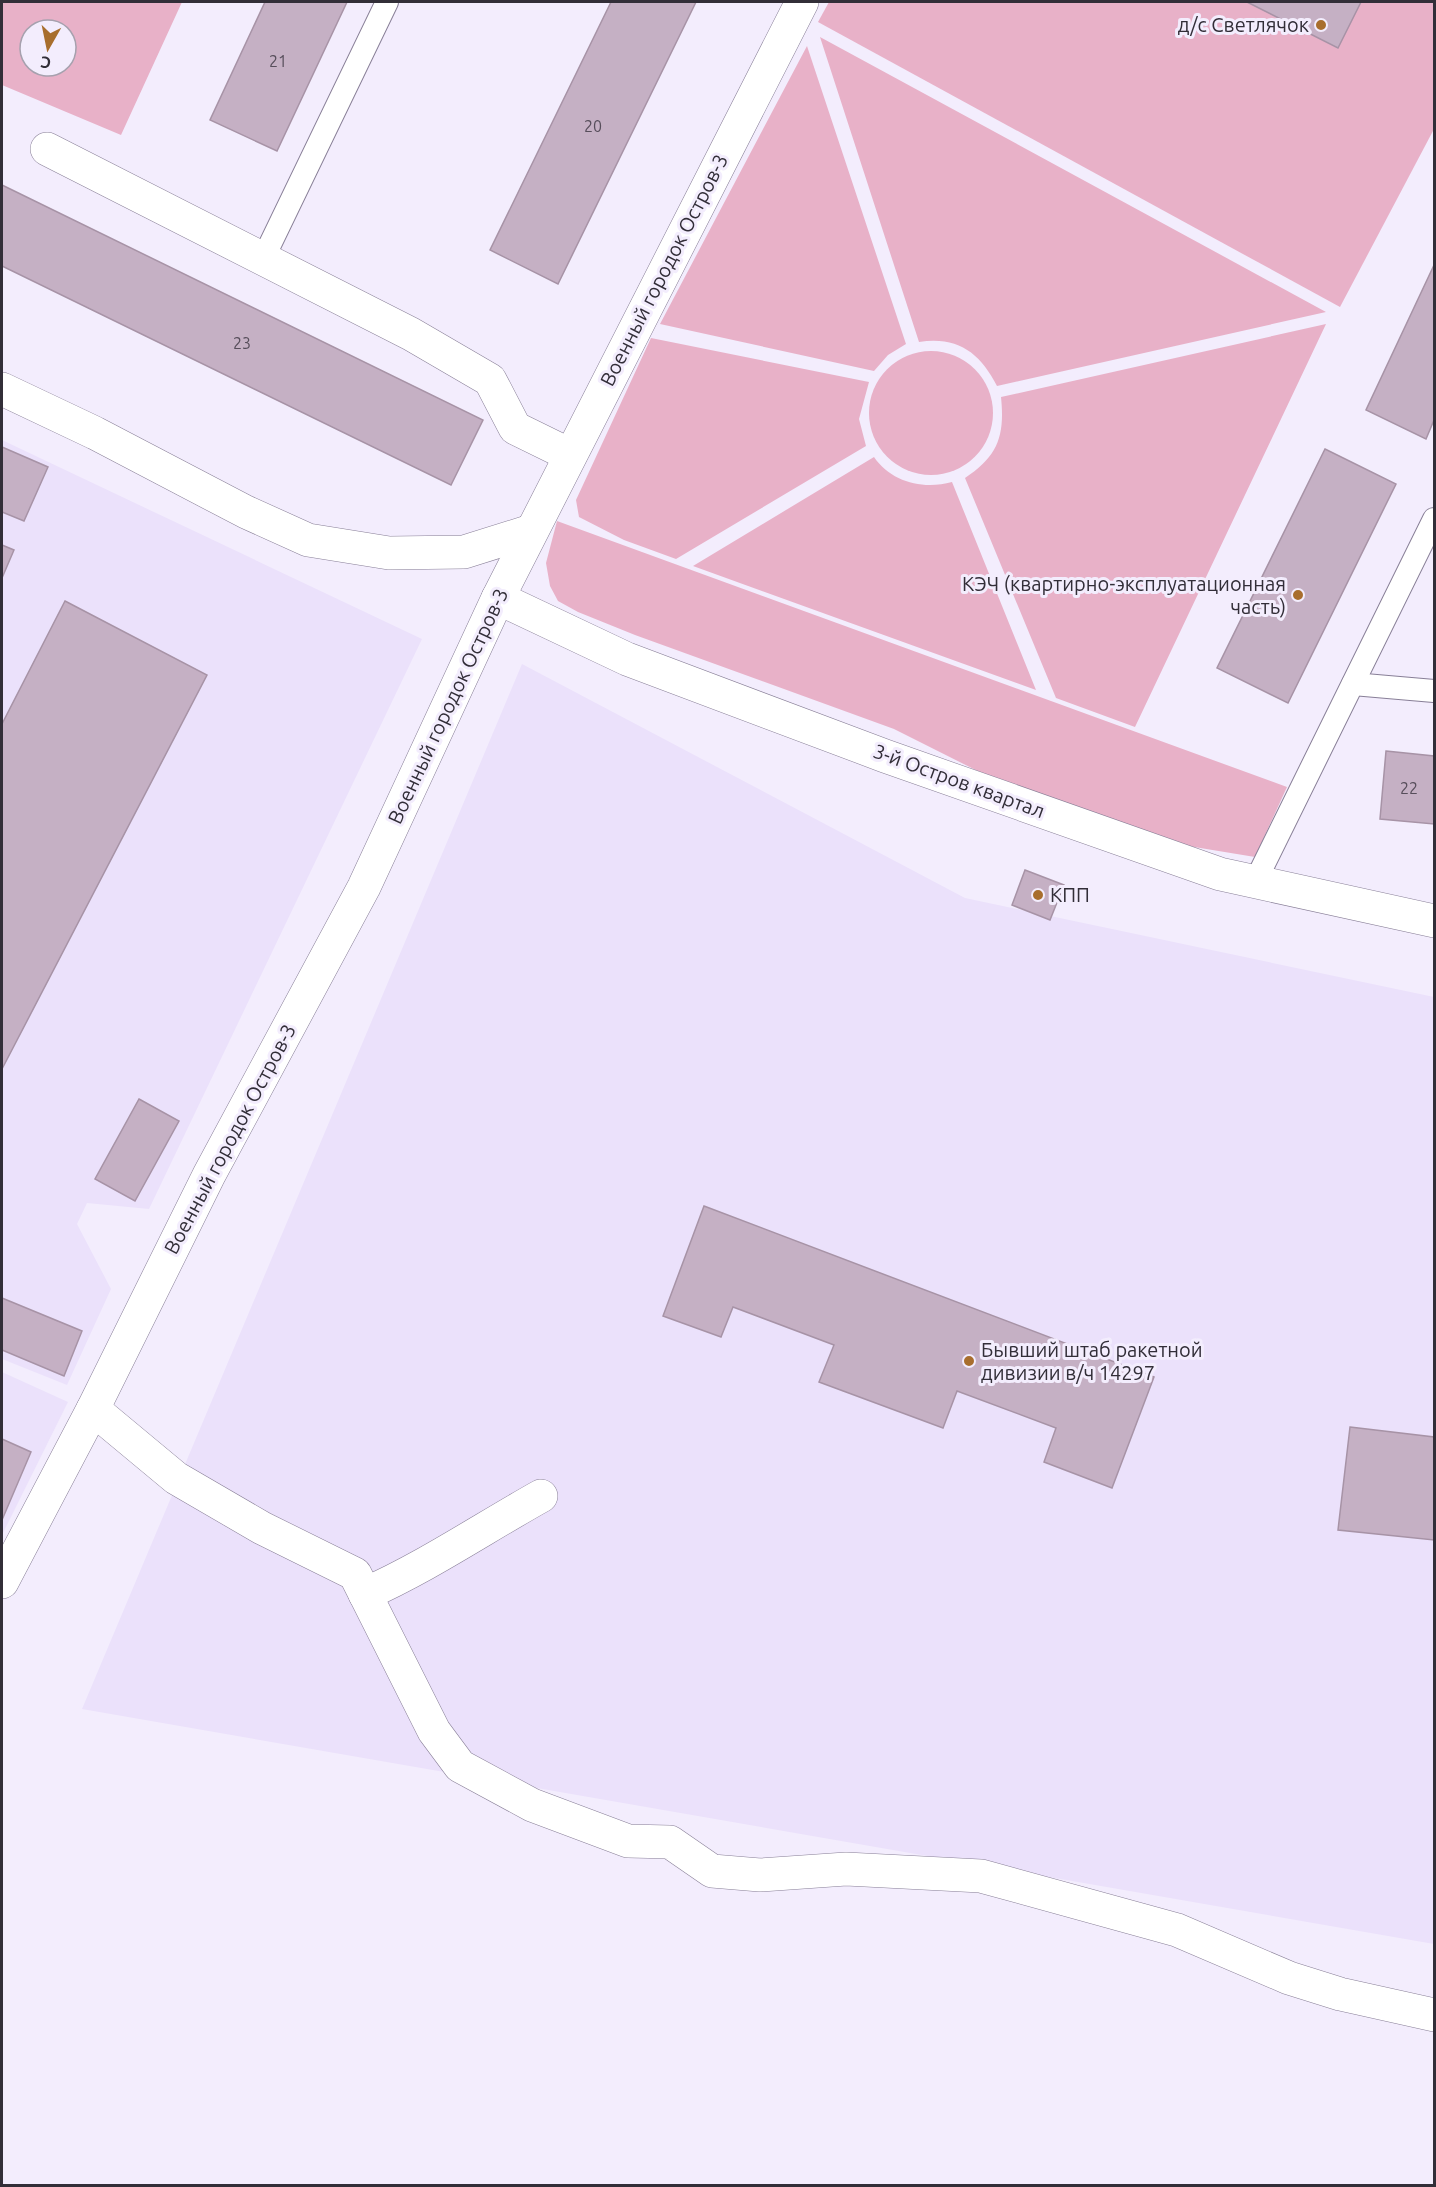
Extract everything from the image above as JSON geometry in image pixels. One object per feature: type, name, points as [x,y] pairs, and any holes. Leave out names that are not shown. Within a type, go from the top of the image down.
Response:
[{"type":"street","name":"Военный городок Остров-3","points":[[2,1582],[93,1409],[209,1175],[364,887],[531,531],[802,2]]},
{"type":"street","points":[[47,149],[411,334],[490,380],[515,428],[570,455]]},
{"type":"street","points":[[2,389],[95,433],[246,512],[308,540],[389,553],[464,552],[531,531]]},
{"type":"street","name":"3-й Остров квартал","points":[[498,598],[627,659],[795,722],[1220,874],[1434,921]]},
{"type":"street","points":[[93,1409],[176,1478],[262,1528],[355,1574],[434,1731],[460,1766],[532,1805],[628,1841],[670,1842],[712,1871],[760,1875],[846,1869],[981,1876],[1177,1930],[1288,1978],[1340,1994],[1434,2015]]},
{"type":"street","points":[[365,1594],[414,1572],[469,1536],[542,1496]]},
{"type":"lane","points":[[263,259],[387,2]]},
{"type":"lane","points":[[1256,882],[1434,519]]},
{"type":"lane","points":[[1353,684],[1434,691]]},
{"type":"shaded area","points":[[2,2],[182,2],[121,135],[2,85]]},
{"type":"shaded area","points":[[829,2],[1434,2],[1434,129],[1340,307],[818,22]]},
{"type":"shaded area","points":[[820,37],[1326,312],[997,386],[983,364],[966,349],[945,342],[919,342]]},
{"type":"shaded area","points":[[807,46],[906,344],[888,355],[874,371],[660,324]]},
{"type":"shaded area","points":[[1326,324],[1135,727],[1056,698],[965,478],[985,462],[997,444],[1002,423],[1001,397]]},
{"type":"shaded area","points":[[651,338],[869,382],[859,419],[866,446],[676,559],[624,540],[579,517],[576,500]]},
{"type":"shaded area","points":[[931,351],[955,356],[975,369],[988,389],[993,413],[988,437],[975,457],[955,470],[931,475],[907,470],[887,457],[874,437],[869,413],[874,389],[887,369],[907,356]]},
{"type":"shaded area","points":[[2,440],[422,639],[149,1209],[87,1203],[77,1224],[111,1289],[67,1385],[2,1359]]},
{"type":"shaded area","points":[[874,457],[889,473],[908,482],[930,485],[952,482],[1036,690],[693,566]]},
{"type":"shaded area","points":[[557,521],[1287,787],[1255,857],[1097,831],[894,729],[635,635],[578,612],[558,601],[550,586],[546,563]]},
{"type":"shaded area","points":[[522,664],[965,898],[1434,997],[1434,1944],[82,1709]]},
{"type":"shaded area","points":[[2,1372],[68,1402],[2,1535]]},
{"type":"building","points":[[265,2],[347,2],[277,151],[210,120]]},
{"type":"building","points":[[611,2],[696,2],[558,284],[490,250]]},
{"type":"building","name":"д/с Светлячок","points":[[1247,2],[1361,2],[1338,48]]},
{"type":"building","points":[[2,185],[483,420],[451,485],[2,266]]},
{"type":"building","points":[[1434,265],[1434,420],[1426,439],[1366,410]]},
{"type":"building","points":[[2,447],[48,467],[24,521],[2,512]]},
{"type":"building","name":"КЭЧ (квартирно-эксплуатационная часть)","points":[[1325,449],[1396,484],[1288,703],[1217,668]]},
{"type":"building","points":[[2,545],[14,550],[2,578]]},
{"type":"building","points":[[65,601],[207,675],[2,1069],[2,724]]},
{"type":"building","points":[[1386,751],[1434,756],[1434,824],[1380,819]]},
{"type":"building","name":"КПП","points":[[1025,870],[1064,885],[1050,920],[1012,905]]},
{"type":"building","points":[[139,1099],[179,1121],[135,1201],[95,1179]]},
{"type":"building","name":"Бывший штаб ракетной дивизии в/ч 14297","points":[[704,1206],[1154,1377],[1112,1488],[1044,1462],[1056,1428],[957,1391],[943,1428],[819,1382],[834,1345],[733,1307],[721,1337],[663,1316]]},
{"type":"building","points":[[2,1298],[82,1331],[64,1376],[2,1350]]},
{"type":"building","points":[[1350,1427],[1434,1437],[1434,1540],[1338,1530]]},
{"type":"building","points":[[2,1439],[31,1452],[2,1520]]},
{"type":"place","name":"д/с Светлячок","points":[[1321,25]]},
{"type":"place","name":"КЭЧ (квартирно-эксплуатационная часть)","points":[[1298,595]]},
{"type":"place","name":"КПП","points":[[1038,895]]},
{"type":"place","name":"Бывший штаб ракетной дивизии в/ч 14297","points":[[969,1361]]}]
